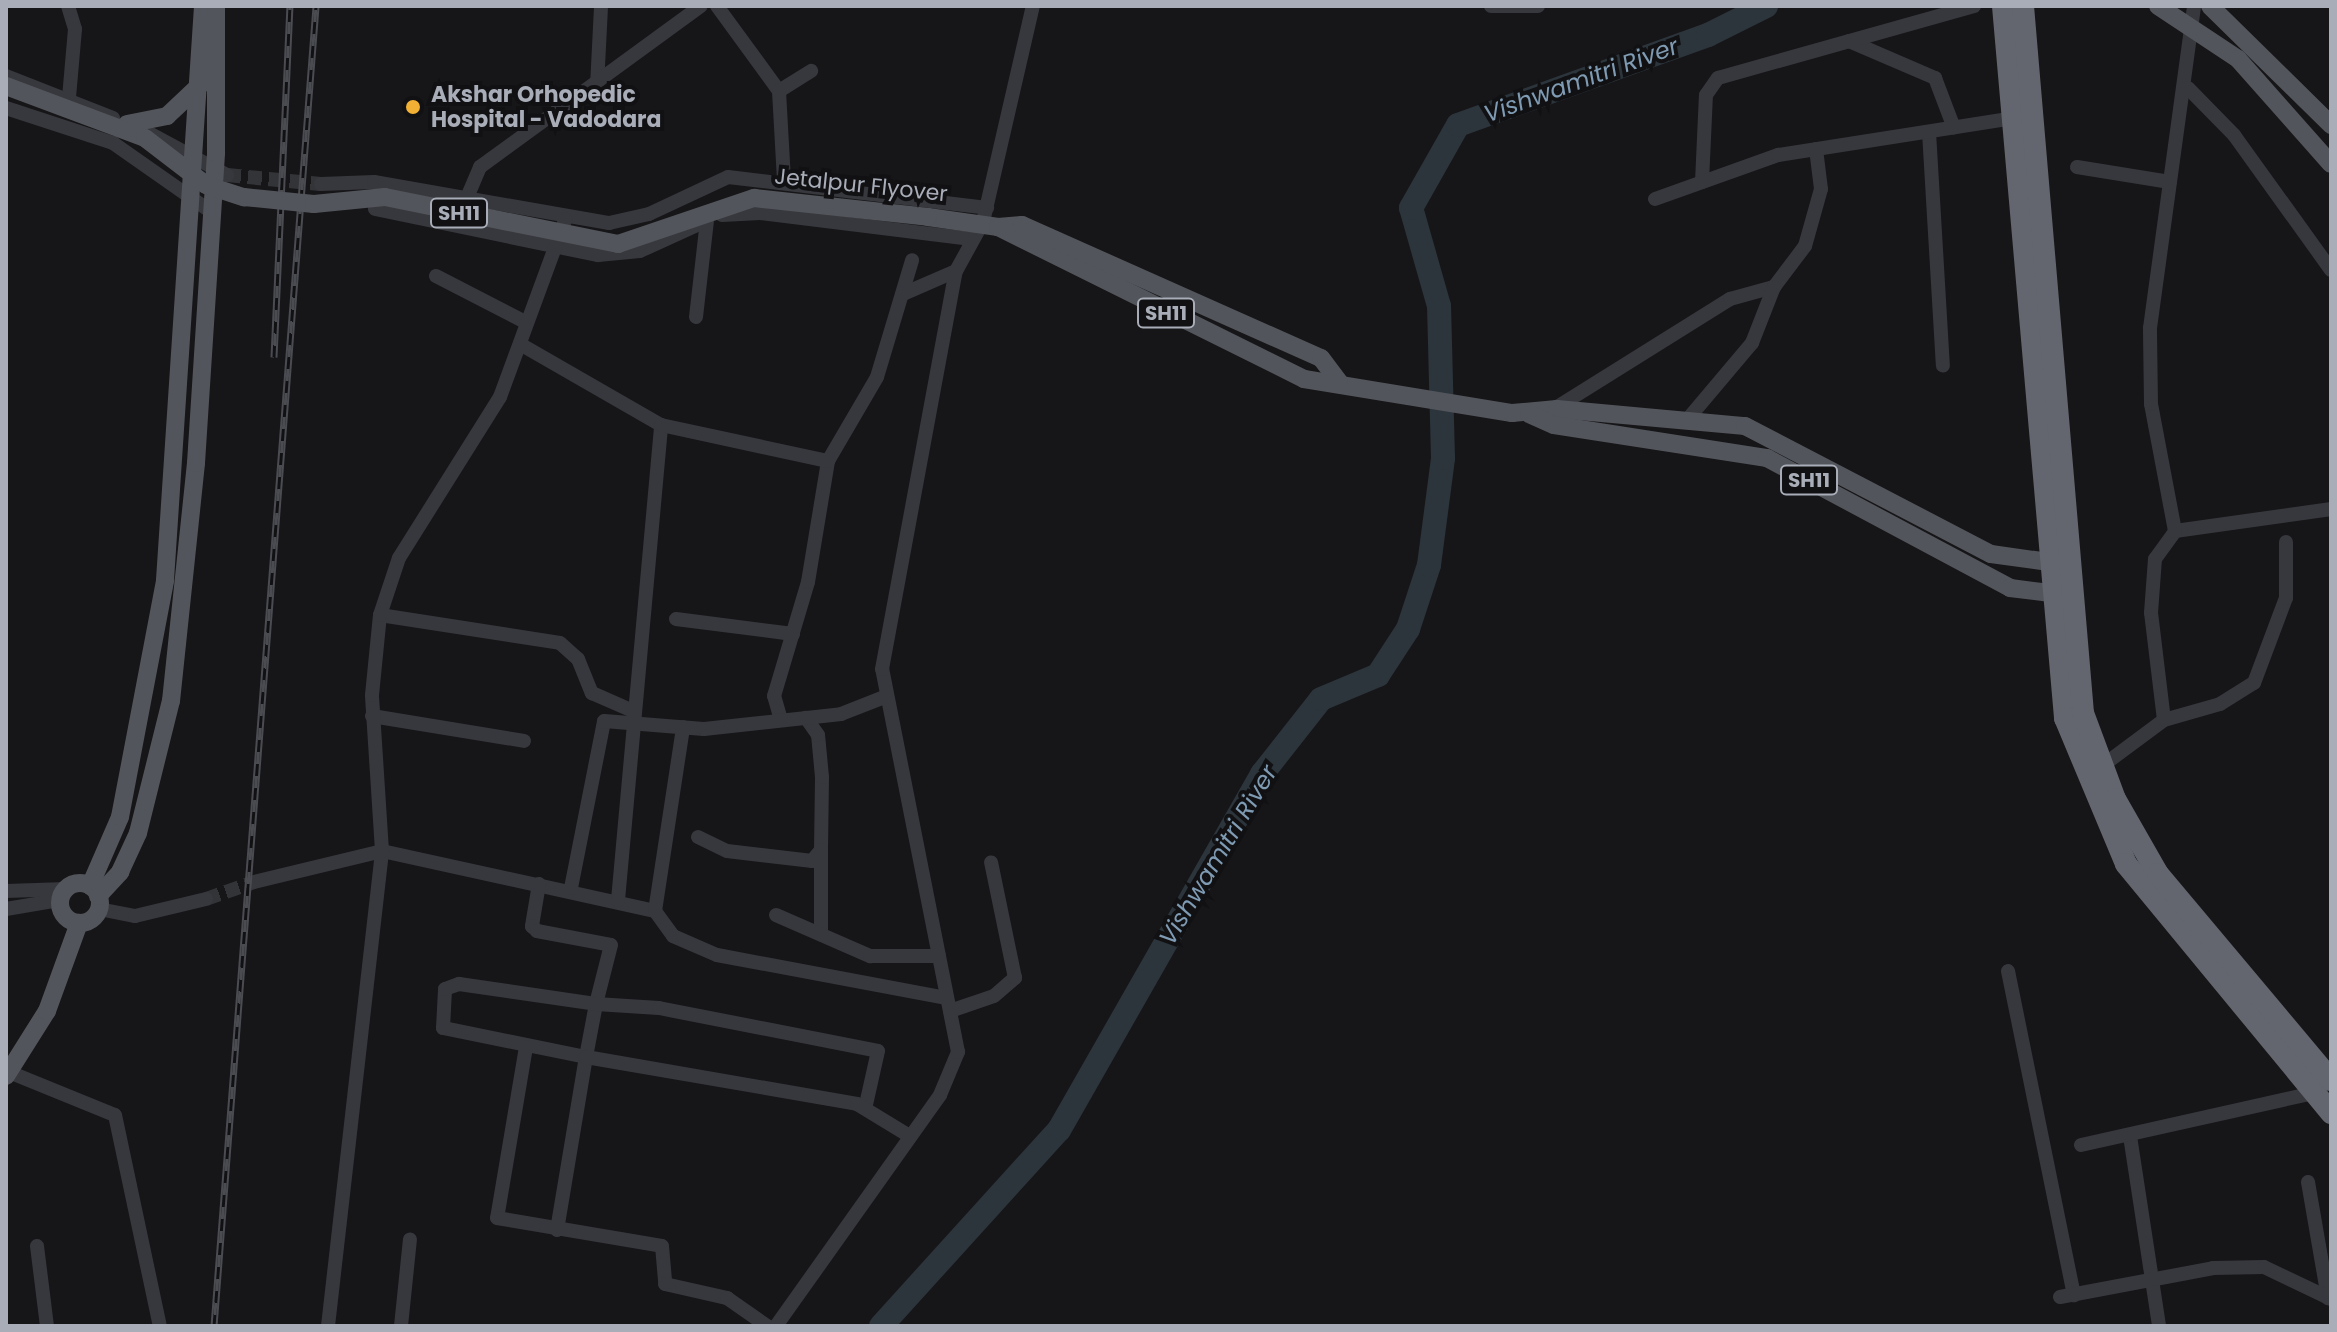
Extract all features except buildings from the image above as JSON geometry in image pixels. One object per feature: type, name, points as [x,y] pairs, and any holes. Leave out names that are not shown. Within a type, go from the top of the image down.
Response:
[{"type":"highway","points":[[2003,6],[2061,564]]},
{"type":"highway","points":[[2023,6],[2061,564],[2065,718],[2126,864],[2322,1087]]},
{"type":"highway","points":[[2062,595],[2076,676],[2102,766],[2181,906],[2322,1087],[2331,1113]]},
{"type":"main road","points":[[7,1074],[47,1011],[79,923],[96,897],[120,872],[138,833],[171,701],[196,463],[202,207],[197,163],[203,6]]},
{"type":"main road","points":[[96,897],[120,817],[165,580],[202,207],[220,174],[216,6]]},
{"type":"main road","points":[[2158,6],[2193,15],[2256,77],[2331,164]]},
{"type":"main road","points":[[2210,6],[2331,125]]},
{"type":"main road","points":[[127,124],[167,116],[202,82]]},
{"type":"main road","name":"Jetalpur Flyover","points":[[6,86],[145,138],[206,185],[244,197],[314,204],[385,197],[618,244],[754,198],[928,217],[990,219],[1022,225],[1321,358],[1339,382]]},
{"type":"main road","name":"SH11","points":[[990,219],[1304,379],[1339,382],[1358,388],[1520,414],[1554,425],[1767,458],[2010,588],[2062,595]]},
{"type":"main road","points":[[1520,414],[1554,409],[1687,420],[1769,433],[1991,554],[2061,564]]},
{"type":"main road","points":[[79,923],[62,913],[63,894],[96,897]]},
{"type":"street","points":[[68,6],[75,29],[69,97]]},
{"type":"street","points":[[597,86],[601,6]]},
{"type":"street","points":[[466,200],[480,167],[597,86],[701,6]]},
{"type":"street","points":[[717,6],[779,91],[784,180]]},
{"type":"street","points":[[776,1326],[908,1135],[940,1095],[958,1052],[882,669],[956,271],[971,239],[990,219],[1033,6]]},
{"type":"street","points":[[1491,6],[1538,6]]},
{"type":"street","points":[[1702,182],[1710,84],[1974,6]]},
{"type":"street","points":[[2164,720],[2151,613],[2155,559],[2175,531],[2151,404],[2150,328],[2170,182],[2188,88],[2193,15]]},
{"type":"street","points":[[1849,41],[1924,69],[1954,128]]},
{"type":"street","points":[[779,91],[811,71]]},
{"type":"street","points":[[6,76],[69,97],[220,174]]},
{"type":"street","points":[[2188,88],[2234,135],[2331,270]]},
{"type":"street","points":[[6,108],[113,143],[202,207]]},
{"type":"street","points":[[1655,199],[1816,149],[2013,118]]},
{"type":"street","points":[[1929,132],[1943,366]]},
{"type":"street","points":[[1687,420],[1752,343],[1774,287],[1805,246],[1821,189],[1816,149]]},
{"type":"street","points":[[2077,167],[2170,182]]},
{"type":"street","points":[[321,184],[374,182],[565,220],[609,223],[649,214],[728,177],[784,180],[990,219]]},
{"type":"street","points":[[375,209],[554,249],[626,254],[707,221],[760,213],[971,239]]},
{"type":"street","points":[[328,1326],[382,851],[372,716],[380,615],[399,558],[500,397],[565,220]]},
{"type":"street","points":[[696,317],[707,221]]},
{"type":"street","points":[[781,720],[774,696],[793,634],[828,461],[877,377],[912,260]]},
{"type":"street","points":[[903,294],[956,271]]},
{"type":"street","points":[[436,276],[527,323]]},
{"type":"street","points":[[1554,409],[1730,299],[1774,287]]},
{"type":"street","points":[[520,344],[661,425],[828,461]]},
{"type":"street","points":[[618,900],[661,425]]},
{"type":"street","points":[[2175,531],[2331,509]]},
{"type":"street","points":[[2102,766],[2164,720],[2231,700],[2254,683],[2284,609],[2286,542]]},
{"type":"street","points":[[380,615],[560,643],[578,659],[592,693],[634,717],[683,727],[806,718],[887,696]]},
{"type":"street","points":[[676,619],[793,634]]},
{"type":"street","points":[[372,716],[524,741]]},
{"type":"street","points":[[571,888],[599,728],[604,721],[634,717]]},
{"type":"street","points":[[806,718],[818,735],[821,931]]},
{"type":"street","points":[[655,911],[683,727]]},
{"type":"street","points":[[698,837],[792,863],[812,861],[821,850]]},
{"type":"street","points":[[254,882],[382,851],[618,900],[655,911],[673,936],[717,955],[948,1005],[994,996],[1015,978],[991,862]]},
{"type":"street","points":[[539,884],[537,931],[611,945],[596,1004],[557,1230]]},
{"type":"street","points":[[6,891],[63,894]]},
{"type":"street","points":[[6,909],[63,894]]},
{"type":"street","points":[[96,897],[135,916],[206,899]]},
{"type":"street","points":[[776,915],[821,931],[870,956],[939,956]]},
{"type":"street","points":[[2008,971],[2067,1296],[2150,1280],[2264,1267],[2330,1298]]},
{"type":"street","points":[[865,1109],[878,1051],[659,1008],[596,1004],[459,984],[445,989],[443,1028],[526,1047],[865,1109],[908,1135]]},
{"type":"street","points":[[526,1047],[497,1218],[662,1246],[665,1284],[727,1298],[767,1326]]},
{"type":"street","points":[[7,1074],[115,1115],[160,1326]]},
{"type":"street","points":[[2081,1145],[2130,1136],[2322,1087]]},
{"type":"street","points":[[2130,1136],[2159,1326]]},
{"type":"street","points":[[2308,1182],[2330,1298]]},
{"type":"street","points":[[401,1326],[410,1239]]},
{"type":"street","points":[[37,1246],[47,1326]]},
{"type":"waterway","name":"Vishwamitri River","points":[[881,1326],[1059,1130],[1262,774],[1321,699],[1378,675],[1408,629],[1429,565],[1443,458],[1439,306],[1411,208],[1458,125],[1708,35],[1766,6]]},
{"type":"tunnel","points":[[227,175],[321,184]]},
{"type":"tunnel","points":[[206,899],[254,882]]},
{"type":"railway","points":[[274,357],[290,6]]},
{"type":"railway","points":[[214,1326],[316,6]]},
{"type":"place","name":"Akshar Orhopedic Hospital - Vadodara","points":[[413,107]]}]
